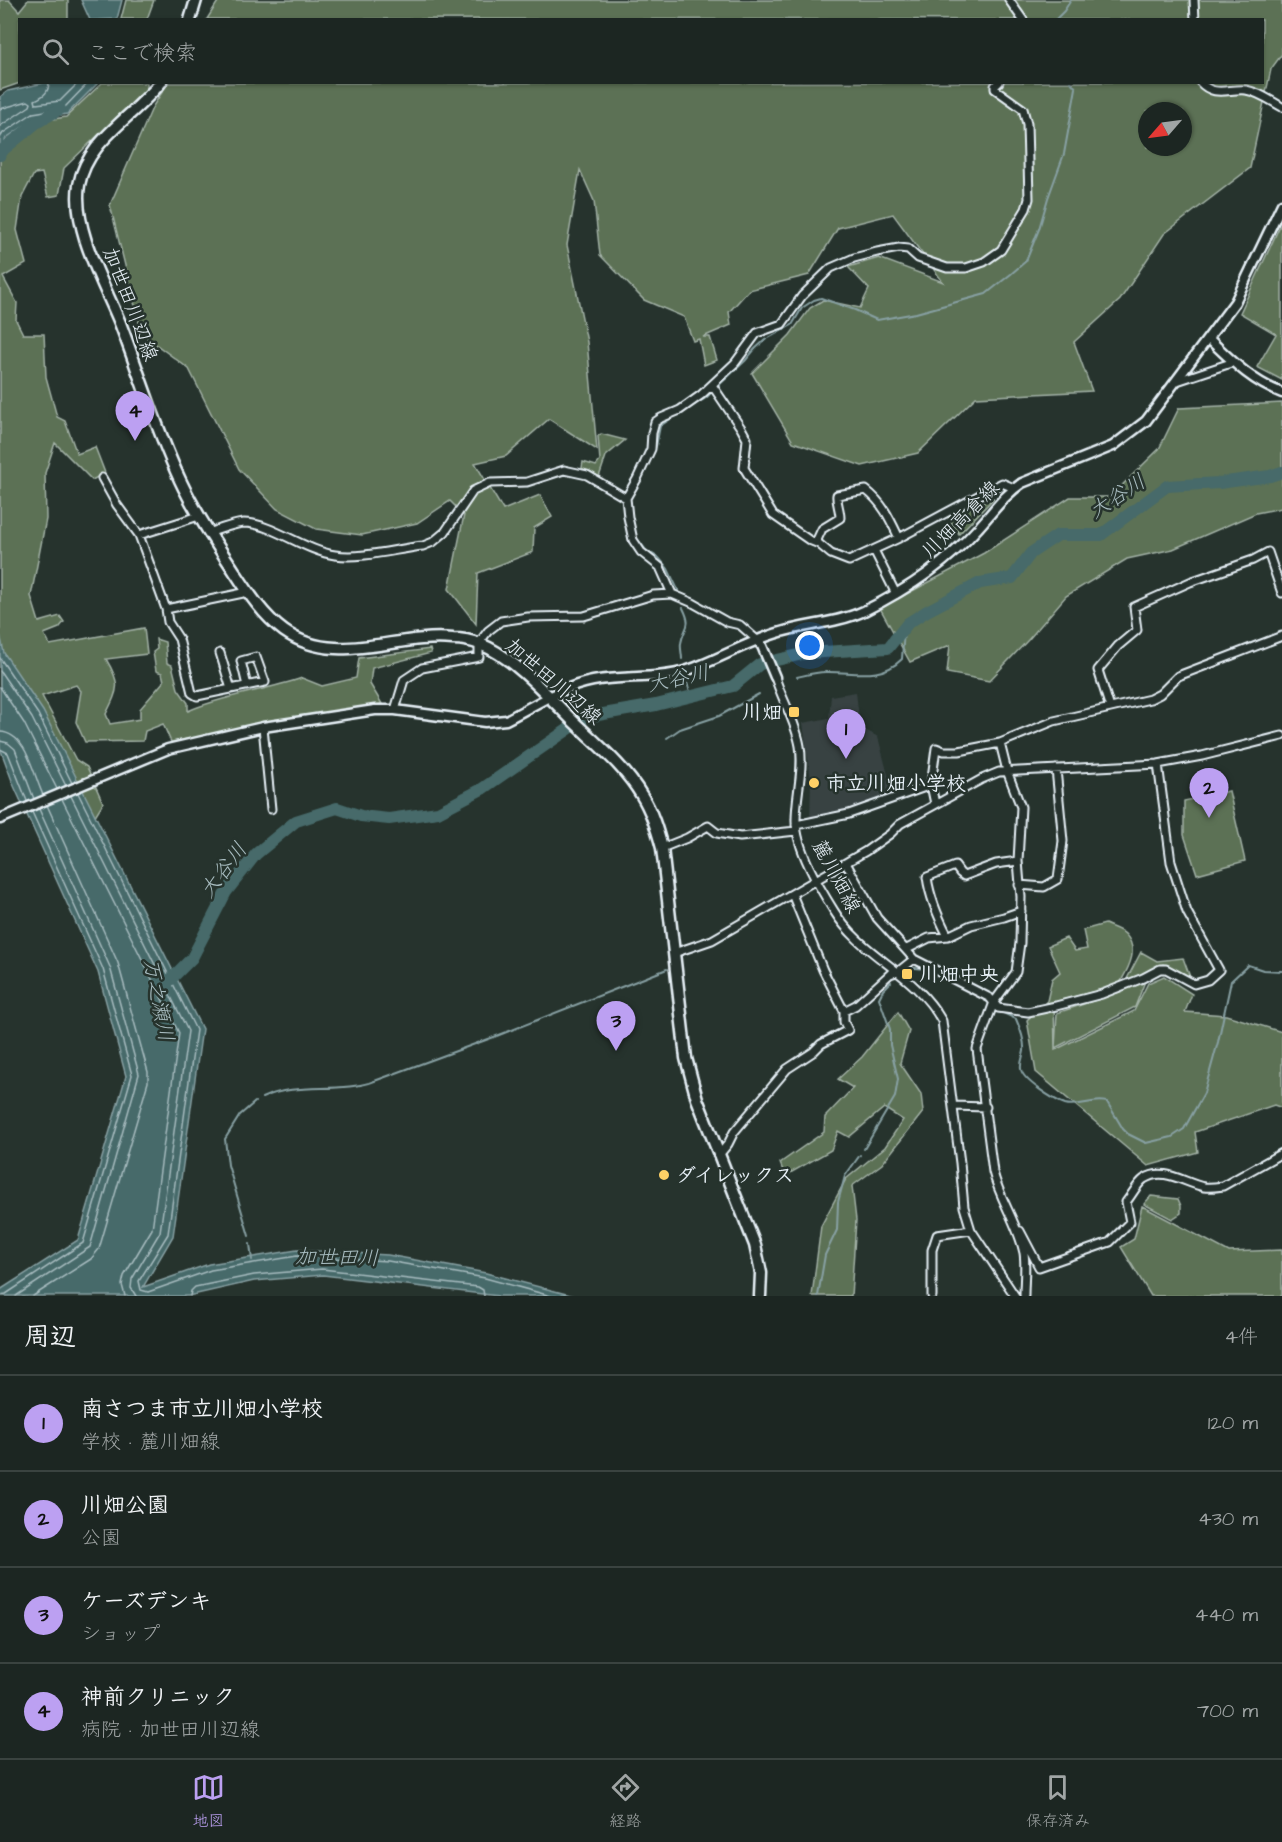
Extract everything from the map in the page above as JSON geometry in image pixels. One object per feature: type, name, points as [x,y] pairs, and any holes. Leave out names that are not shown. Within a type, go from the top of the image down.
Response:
[{"type":"main road","points":[[191,18],[196,0]]},
{"type":"main road","name":"加世田川辺線","points":[[159,84],[150,96],[95,147],[81,175],[78,206],[90,250],[165,445],[199,516],[248,592],[266,616],[284,631],[302,641],[331,648],[360,648],[440,638],[479,643],[517,667],[630,777],[652,814],[662,848],[686,1058],[696,1099],[755,1245],[761,1273],[760,1296]]},
{"type":"street","points":[[1009,0],[1022,18]]},
{"type":"street","points":[[1194,0],[1195,18]]},
{"type":"street","points":[[672,594],[660,567],[641,552],[633,540],[630,533],[626,498],[651,449],[655,423],[714,388],[757,333],[782,324],[802,296],[831,268],[854,258],[899,248],[908,249],[918,258],[947,268],[966,268],[984,262],[1001,250],[1026,209],[1029,199],[1028,151],[1023,109],[995,89],[997,84]]},
{"type":"street","points":[[1202,84],[1212,91],[1246,90],[1259,94],[1282,107]]},
{"type":"street","name":"川畑高倉線","points":[[0,819],[168,749],[262,728],[375,710],[395,710],[494,722],[506,720],[552,700],[572,686],[593,681],[662,675],[687,670],[759,643],[778,632],[855,615],[896,594],[939,566],[1014,488],[1113,446],[1146,421],[1235,302],[1282,204]]},
{"type":"street","points":[[1209,339],[1231,363],[1269,388],[1282,393]]},
{"type":"street","points":[[1177,381],[1231,363]]},
{"type":"street","points":[[714,388],[747,439],[744,468],[773,515],[831,554],[849,561],[899,538],[1002,483],[1014,488]]},
{"type":"street","points":[[209,533],[231,525],[257,525],[327,554],[347,556],[433,543],[455,519],[473,492],[490,483],[526,482],[564,470],[587,475],[626,498]]},
{"type":"street","points":[[102,478],[117,505],[139,535],[166,609],[168,622],[179,639],[192,693],[197,696],[248,686],[265,682],[256,657],[241,661],[248,686]]},
{"type":"street","points":[[816,543],[822,529],[840,518],[837,495],[866,490],[886,510],[899,538]]},
{"type":"street","points":[[139,535],[199,516]]},
{"type":"street","points":[[874,550],[896,594]]},
{"type":"street","points":[[1110,708],[1098,670],[1118,646],[1137,630],[1134,607],[1190,582],[1253,560],[1268,552],[1282,593]]},
{"type":"street","points":[[166,609],[248,592]]},
{"type":"street","points":[[395,710],[404,680],[423,668],[479,657],[479,643],[488,631],[501,621],[528,617],[584,616],[652,595],[672,594],[726,622],[740,625],[759,643]]},
{"type":"street","points":[[935,804],[931,785],[936,748],[944,751],[959,751],[1000,743],[1042,724],[1156,697],[1178,676],[1282,636]]},
{"type":"street","name":"麓川畑線","points":[[759,643],[800,746],[796,828],[801,845],[817,879],[844,926],[872,953],[899,971],[932,1003],[942,1021],[964,1207],[971,1230],[1015,1296]]},
{"type":"street","points":[[220,653],[231,689]]},
{"type":"street","points":[[262,728],[271,809]]},
{"type":"street","points":[[674,953],[712,940],[846,863],[890,834],[900,824],[999,772],[1158,764],[1202,756],[1282,736]]},
{"type":"street","points":[[1000,743],[1007,771],[1021,807],[1018,861],[1021,910],[1020,943],[1016,972],[994,1002],[977,1049],[993,1172],[998,1191],[1039,1267],[1110,1242],[1130,1222],[1126,1202],[1142,1180],[1150,1176],[1169,1175],[1213,1188],[1223,1186],[1282,1153]]},
{"type":"street","points":[[846,863],[873,913],[914,959],[990,998],[998,1008],[1028,1012],[1102,994],[1160,969],[1166,969],[1194,984],[1208,980],[1219,970],[1187,912],[1171,862],[1158,764]]},
{"type":"street","points":[[1019,885],[1044,887],[1058,879],[1063,841],[1056,769]]},
{"type":"street","points":[[662,848],[708,826],[717,833],[740,837],[796,828],[849,814],[931,785]]},
{"type":"street","points":[[948,936],[936,913],[927,877],[956,866],[964,876],[996,864],[1018,861]]},
{"type":"street","points":[[719,1155],[734,1132],[787,1069],[821,1044],[848,1030],[844,1022],[844,1011],[823,970],[792,894]]},
{"type":"street","points":[[907,949],[929,938],[948,936],[971,925],[1004,917],[1021,910]]},
{"type":"street","points":[[844,1011],[856,1005],[891,974],[899,971],[914,959]]},
{"type":"street","points":[[952,1106],[986,1107]]},
{"type":"street","points":[[1014,1222],[1024,1254],[1024,1296]]},
{"type":"street","points":[[932,1296],[932,1250],[937,1235],[971,1230]]},
{"type":"shaded area","points":[[856,692],[860,727],[878,737],[893,794],[872,804],[810,820],[811,780],[803,723],[829,718],[831,696]]},
{"type":"green space","points":[[0,0],[9,0],[19,11],[28,0],[68,0],[68,18],[18,18],[18,84],[0,90]]},
{"type":"green space","points":[[126,0],[154,0],[147,18],[121,18]]},
{"type":"green space","points":[[219,0],[1282,0],[1282,54],[1271,69],[1250,168],[1164,234],[1120,300],[1074,342],[1092,391],[976,397],[918,453],[862,466],[793,442],[752,373],[790,335],[810,308],[823,300],[860,308],[869,289],[848,267],[879,258],[943,282],[893,214],[838,228],[809,275],[749,290],[729,312],[731,325],[703,337],[710,337],[717,360],[704,365],[699,339],[693,341],[684,317],[644,300],[600,255],[594,201],[580,170],[567,245],[587,342],[597,450],[549,419],[506,456],[475,463],[503,510],[540,495],[552,517],[534,528],[533,552],[478,573],[476,624],[449,589],[464,515],[450,501],[417,523],[362,535],[316,529],[277,509],[239,469],[189,369],[142,334],[110,205],[153,106],[167,84],[1264,84],[1264,18],[208,18]]},
{"type":"green space","points":[[101,84],[147,84],[147,88],[64,168],[59,195],[48,197],[42,173],[34,174],[22,197],[17,230],[26,264],[3,277],[17,303],[16,320],[23,334],[44,334],[46,377],[57,417],[65,421],[77,454],[95,447],[105,473],[92,480],[55,443],[45,473],[46,519],[31,596],[39,622],[60,616],[64,622],[59,628],[44,634],[50,645],[144,628],[147,654],[106,659],[116,681],[116,692],[106,714],[110,724],[140,719],[140,709],[164,681],[162,673],[156,671],[153,652],[157,649],[156,639],[165,642],[167,663],[172,665],[178,689],[188,703],[188,711],[216,701],[302,678],[322,686],[356,678],[359,658],[430,649],[431,653],[372,668],[370,684],[382,704],[171,742],[163,724],[145,731],[143,741],[85,742],[76,722],[81,691],[76,685],[42,696],[76,760],[87,767],[103,803],[88,827],[0,684],[0,161],[9,138],[35,122],[66,117]]},
{"type":"green space","points":[[1282,221],[1282,380],[1257,367],[1276,334],[1240,313]]},
{"type":"green space","points":[[1282,403],[1282,508],[1256,513],[1173,549],[1127,559],[1066,596],[989,681],[947,673],[950,645],[910,662],[880,608],[984,553],[1070,497],[1110,497],[1159,449],[1179,408]]},
{"type":"green space","points":[[601,434],[625,440],[606,456],[599,477],[582,468],[583,462],[596,466],[600,461],[598,436]]},
{"type":"green space","points":[[994,498],[959,534],[948,517]]},
{"type":"green space","points":[[1229,791],[1245,861],[1197,874],[1184,835],[1184,801]]},
{"type":"green space","points":[[1105,924],[1126,935],[1132,947],[1131,960],[1119,985],[1054,1002],[1055,1050],[1134,1011],[1148,983],[1164,976],[1192,994],[1185,1012],[1226,1015],[1282,1032],[1282,1108],[1274,1105],[1195,1132],[1198,1152],[1148,1166],[1036,1072],[1027,1020],[1047,1001],[1052,979],[1060,972],[1048,946],[1066,938],[1075,951],[1087,949],[1083,930]]},
{"type":"green space","points":[[1141,952],[1157,961],[1183,958],[1190,977],[1163,964],[1149,971],[1135,1007],[1055,1048],[1057,1013],[1120,992]]},
{"type":"green space","points":[[898,1012],[909,1031],[900,1063],[921,1094],[923,1112],[882,1164],[852,1186],[856,1220],[851,1296],[812,1296],[821,1226],[846,1179],[885,1147],[903,1120],[884,1108],[849,1137],[838,1131],[831,1150],[785,1176],[780,1163],[824,1132],[825,1117],[853,1088],[838,1079],[862,1057]]},
{"type":"green space","points":[[1151,1196],[1178,1199],[1181,1213],[1172,1219],[1144,1204]]},
{"type":"green space","points":[[1142,1206],[1229,1252],[1282,1250],[1282,1296],[1151,1296],[1121,1247],[1134,1239]]},
{"type":"water","points":[[81,0],[122,0],[117,18],[89,18]]},
{"type":"water","points":[[40,84],[97,84],[67,114],[35,119],[6,138],[0,154],[0,97],[8,91]]},
{"type":"water","name":"加世田川","points":[[0,634],[4,653],[43,711],[202,1029],[173,1236],[143,1287],[209,1264],[297,1250],[388,1255],[486,1273],[574,1296],[499,1296],[323,1275],[254,1281],[188,1296],[0,1296],[0,1290],[78,1240],[126,1076],[98,972],[14,786],[0,748]]},
{"type":"waterway","points":[[1057,18],[1071,0]]},
{"type":"waterway","points":[[717,387],[765,340],[792,325],[802,308],[814,300],[821,298],[877,320],[916,313],[986,294],[1011,274],[1026,261],[1064,154],[1076,88],[1073,84]]},
{"type":"waterway","name":"万之瀬川","points":[[0,155],[4,149],[36,123],[60,109]]},
{"type":"waterway","points":[[683,412],[713,391]]},
{"type":"waterway","points":[[646,468],[656,446],[660,426],[678,414]]},
{"type":"waterway","name":"大谷川","points":[[165,985],[192,958],[226,892],[256,854],[296,821],[337,808],[361,816],[389,819],[438,812],[482,789],[586,717],[656,705],[733,686],[760,664],[807,653],[888,648],[908,623],[927,611],[980,583],[1012,578],[1031,553],[1058,535],[1101,535],[1167,486],[1219,483],[1270,476],[1282,472]]},
{"type":"waterway","points":[[630,508],[636,537],[646,550],[659,558],[668,569],[678,590]]},
{"type":"waterway","points":[[682,659],[681,643],[688,623],[683,608]]},
{"type":"waterway","points":[[797,677],[822,672],[876,673],[894,666],[902,659],[904,629]]},
{"type":"waterway","points":[[687,683],[692,697]]},
{"type":"waterway","points":[[667,738],[680,729],[719,716],[759,694]]},
{"type":"waterway","points":[[997,1010],[1016,1019],[1024,1043],[1021,1069],[1032,1084],[1065,1104],[1107,1102],[1123,1129],[1146,1143],[1172,1137],[1184,1129],[1204,1093],[1231,981],[1248,965],[1263,970],[1282,971]]},
{"type":"waterway","points":[[262,1098],[288,1090],[356,1086],[369,1083],[667,969]]},
{"type":"waterway","points":[[908,969],[931,971],[968,990]]},
{"type":"waterway","points":[[864,1149],[895,1097],[898,1079],[890,1045],[890,1029],[879,998],[891,982]]},
{"type":"waterway","points":[[249,1236],[228,1165],[225,1139],[240,1115],[255,1102]]},
{"type":"waterway","points":[[818,1296],[825,1255],[837,1230],[838,1202],[845,1176],[860,1155]]},
{"type":"waterway","points":[[250,1244],[252,1260]]},
{"type":"place","name":"神前クリニック","points":[[135,441]]},
{"type":"place","name":"川畑","points":[[794,712]]},
{"type":"place","name":"南さつま市立川畑小学校","points":[[846,759]]},
{"type":"place","name":"市立川畑小学校","points":[[814,783]]},
{"type":"place","name":"川畑公園","points":[[1209,818]]},
{"type":"place","name":"川畑中央","points":[[907,974]]},
{"type":"place","name":"ケーズデンキ","points":[[616,1051]]},
{"type":"place","name":"ダイレックス","points":[[664,1175]]}]
